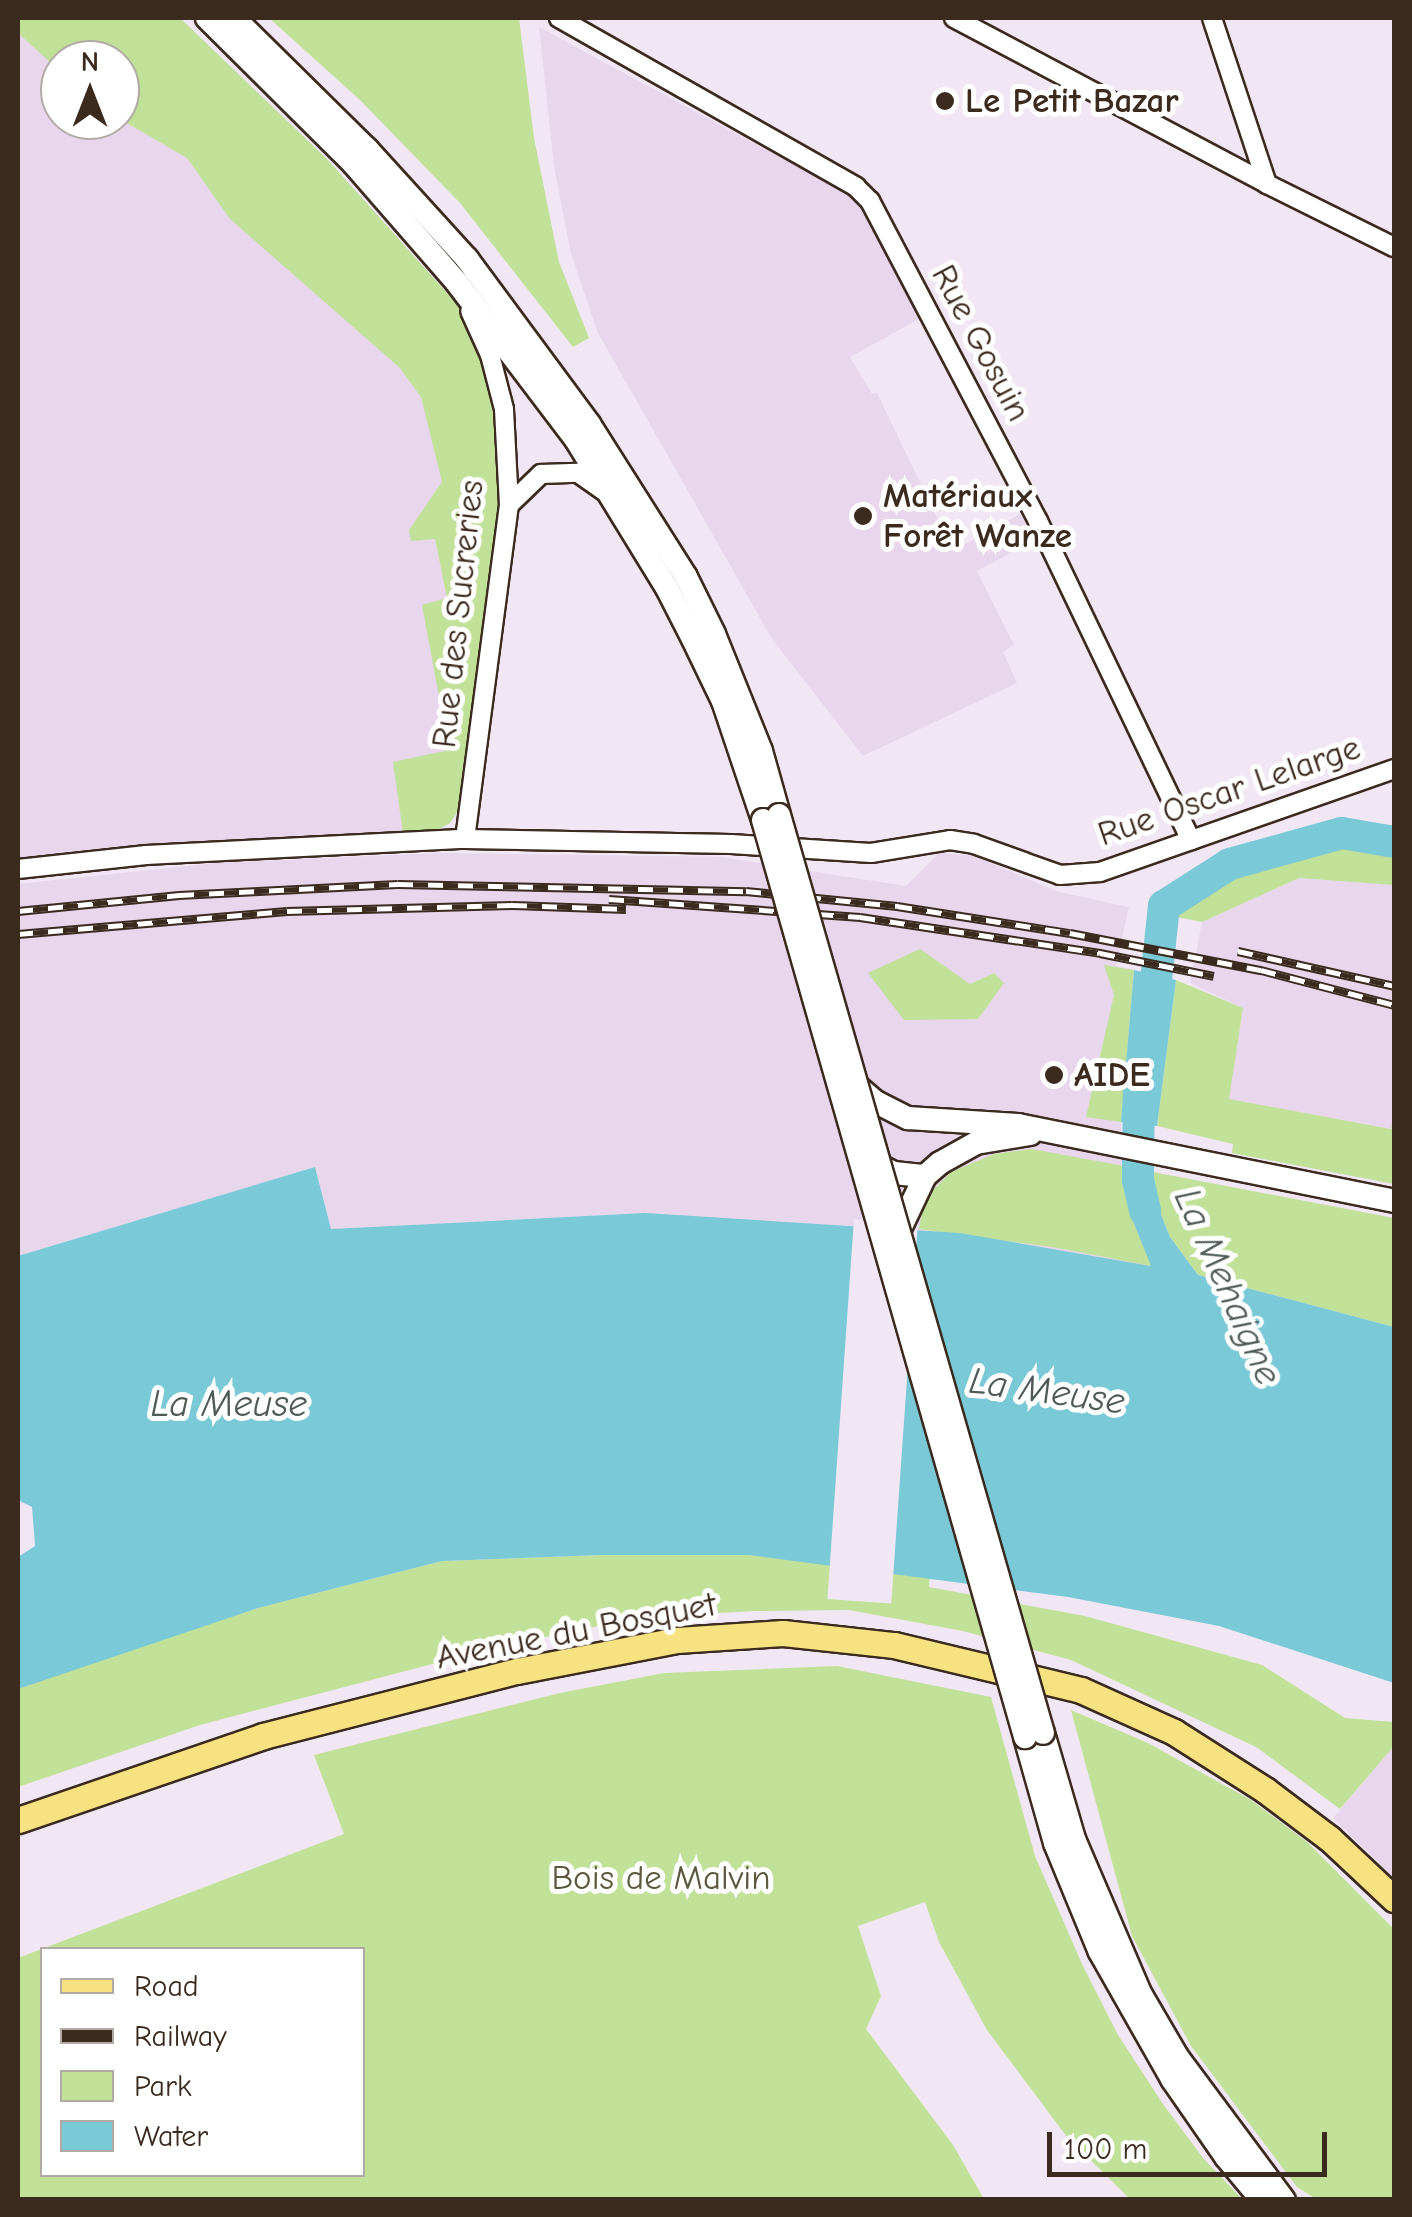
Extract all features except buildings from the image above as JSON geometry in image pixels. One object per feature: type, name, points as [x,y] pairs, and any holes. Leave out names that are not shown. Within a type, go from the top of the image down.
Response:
[{"type":"main road","points":[[207,18],[353,163],[515,355],[613,498],[667,588],[723,701],[771,817],[858,1086],[1034,1735],[1056,1843],[1100,1952],[1172,2079],[1226,2157],[1262,2200]]},
{"type":"main road","points":[[234,18],[355,136],[467,259],[590,424],[686,577],[714,634],[761,751],[771,817],[857,1153],[1034,1735],[1140,1993],[1209,2102],[1284,2200]]},
{"type":"main road","points":[[858,1086],[874,1101],[908,1118],[1018,1125],[1392,1200]]},
{"type":"main road","points":[[899,1231],[925,1176],[976,1143],[1044,1132]]},
{"type":"main road","points":[[857,1153],[881,1167],[925,1176]]},
{"type":"main road","name":"Avenue du Bosquet","points":[[18,1820],[263,1736],[517,1671],[678,1640],[783,1633],[894,1645],[1081,1690],[1174,1732],[1265,1790],[1330,1838],[1394,1899]]},
{"type":"street","name":"Rue Gosuin","points":[[559,18],[856,187],[870,201],[1038,522],[1191,840]]},
{"type":"street","points":[[954,18],[1394,247]]},
{"type":"street","points":[[1212,18],[1267,184]]},
{"type":"street","name":"Rue des Sucreries","points":[[458,284],[490,355],[504,409],[509,505],[465,839]]},
{"type":"street","points":[[509,505],[541,474],[564,472],[586,477],[613,498]]},
{"type":"street","name":"Rue Oscar Lelarge","points":[[465,839],[731,844],[871,853],[950,840],[974,844],[1060,875],[1100,872],[1394,769]]},
{"type":"street","points":[[18,869],[146,855],[465,839]]},
{"type":"shaded area","points":[[18,18],[180,18],[328,160],[463,311],[458,811],[450,823],[433,832],[206,842],[18,860]]},
{"type":"shaded area","points":[[539,27],[846,193],[863,211],[921,318],[850,357],[872,394],[877,393],[953,551],[1020,514],[1035,540],[977,571],[1014,645],[1003,652],[1017,683],[863,756],[772,639],[598,333],[571,254],[554,166]]},
{"type":"shaded area","points":[[442,853],[721,857],[906,886],[939,853],[973,856],[1059,892],[1129,907],[1116,966],[1134,970],[1121,1121],[1126,1195],[1152,1266],[645,1213],[331,1229],[315,1167],[18,1256],[18,884],[217,863]]},
{"type":"shaded area","points":[[1299,878],[1394,885],[1392,1129],[1228,1099],[1243,1008],[1190,983],[1202,922]]},
{"type":"shaded area","points":[[1394,1746],[1394,1878],[1333,1818]]},
{"type":"green space","points":[[18,18],[180,18],[328,160],[463,311],[499,409],[500,503],[458,811],[450,823],[433,832],[403,833],[393,762],[449,750],[422,605],[447,598],[435,539],[411,541],[409,530],[442,482],[421,397],[400,368],[230,219],[187,158],[140,131],[140,40],[40,40],[40,53],[18,33]]},
{"type":"green space","points":[[269,18],[519,18],[534,138],[559,262],[589,338],[573,347],[460,203],[360,100]]},
{"type":"green space","points":[[1343,827],[1394,835],[1394,885],[1299,878],[1202,922],[1162,914],[1164,906],[1230,864]]},
{"type":"green space","points":[[920,949],[970,984],[994,973],[1004,983],[978,1019],[904,1020],[868,973]]},
{"type":"green space","points":[[1104,965],[1134,970],[1121,1122],[1086,1117],[1114,995]]},
{"type":"green space","points":[[1176,980],[1243,1008],[1229,1099],[1391,1129],[1394,1115],[1394,1184],[1232,1153],[1233,1144],[1157,1126]]},
{"type":"green space","points":[[1032,1149],[1124,1166],[1133,1221],[1152,1266],[1052,1247],[919,1229],[924,1199],[951,1172],[994,1154]]},
{"type":"green space","points":[[1153,1172],[1394,1218],[1394,1327],[1198,1275],[1170,1237],[1158,1207]]},
{"type":"green space","points":[[748,1555],[930,1576],[929,1587],[1085,1616],[1262,1665],[1345,1718],[1394,1722],[1394,1746],[1340,1809],[1256,1747],[1071,1660],[963,1631],[849,1610],[756,1611],[642,1617],[497,1647],[200,1725],[18,1787],[18,1687],[258,1608],[442,1561]]},
{"type":"green space","name":"Bois de Malvin","points":[[837,1666],[991,1697],[1035,1856],[1082,1964],[1118,2035],[1163,2104],[1203,2158],[1242,2199],[1130,2199],[1067,2137],[987,2030],[939,1942],[925,1902],[858,1926],[881,1996],[866,2029],[953,2145],[984,2199],[18,2199],[18,1958],[40,1950],[40,2177],[365,2177],[365,1947],[47,1947],[344,1834],[314,1755],[560,1693],[664,1673]]},
{"type":"green space","points":[[1071,1710],[1148,1743],[1251,1800],[1307,1842],[1394,1929],[1394,2199],[1316,2199],[1297,2187],[1191,2046],[1132,1936]]},
{"type":"water","points":[[1134,970],[1176,980],[1157,1126],[1121,1122]]},
{"type":"water","name":"La Meuse","points":[[1124,1166],[1153,1172],[1158,1207],[1170,1237],[1198,1275],[1394,1327],[1394,1683],[1219,1626],[1068,1597],[748,1555],[602,1555],[442,1561],[258,1608],[18,1689],[18,1557],[35,1546],[32,1507],[18,1500],[18,1256],[315,1167],[331,1229],[645,1213],[960,1233],[1151,1266],[1133,1221]]},
{"type":"pier","points":[[854,1219],[918,1223],[891,1604],[827,1599]]},
{"type":"waterway","name":"La Mehaigne","points":[[1152,1018],[1164,906],[1230,864],[1342,833],[1394,842]]},
{"type":"waterway","name":"La Mehaigne","points":[[1139,1080],[1138,1180],[1145,1211]]},
{"type":"railway","points":[[18,911],[179,895],[398,884],[746,891],[897,906],[1070,933],[1261,970],[1394,1005]]},
{"type":"railway","points":[[609,899],[860,917],[1100,953],[1214,976]]},
{"type":"railway","points":[[18,934],[287,911],[512,905],[626,909]]},
{"type":"railway","points":[[1238,951],[1394,986]]},
{"type":"place","name":"Le Petit Bazar","points":[[945,101]]},
{"type":"place","name":"Matériaux Forêt Wanze","points":[[863,516]]},
{"type":"place","name":"AIDE","points":[[1054,1075]]}]
